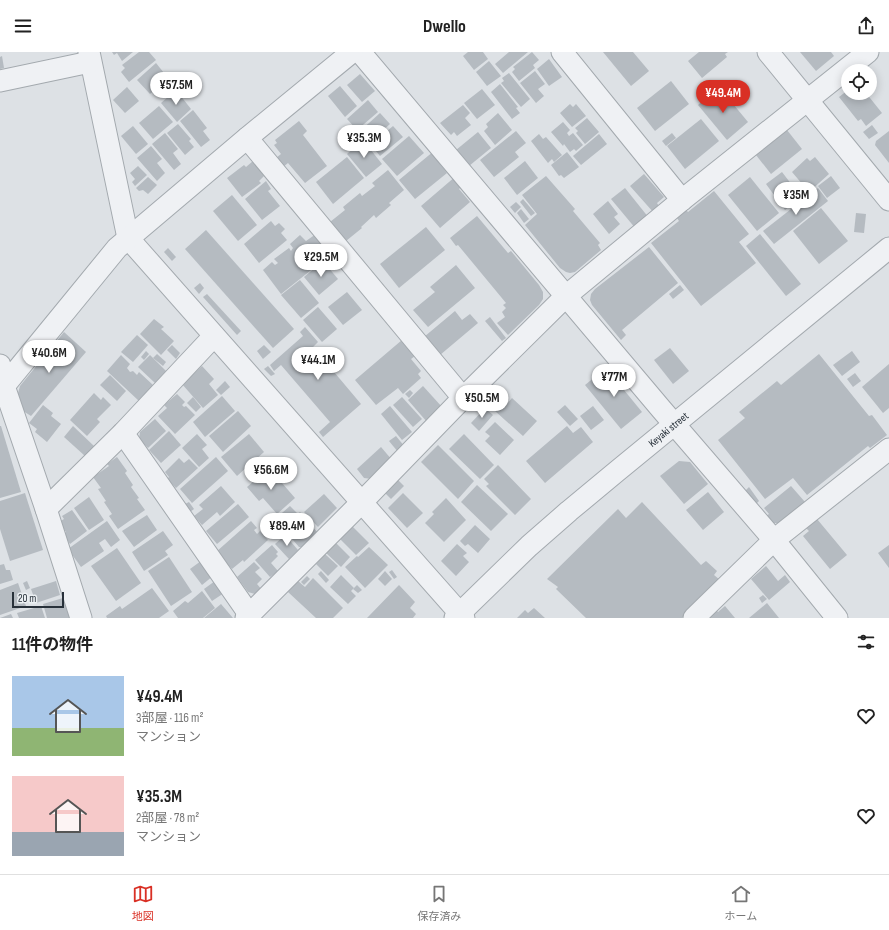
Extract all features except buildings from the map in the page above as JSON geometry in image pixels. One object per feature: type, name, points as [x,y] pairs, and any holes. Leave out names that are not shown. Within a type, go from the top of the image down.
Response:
[{"type":"street","points":[[2,388],[117,248],[247,138],[352,52]]},
{"type":"street","points":[[360,52],[774,540],[837,618]]},
{"type":"street","points":[[562,52],[682,200]]},
{"type":"street","points":[[768,52],[889,200]]},
{"type":"street","points":[[123,433],[247,616],[566,296],[682,200],[868,52]]},
{"type":"street","points":[[0,81],[89,57],[128,238],[460,616]]},
{"type":"street","points":[[247,138],[463,398]]},
{"type":"street","name":"Keyaki street","points":[[460,616],[535,541],[616,472],[889,248]]},
{"type":"street","points":[[46,509],[123,433],[214,336]]},
{"type":"street","points":[[0,365],[2,388],[46,509],[81,618]]},
{"type":"street","points":[[694,618],[774,540],[887,455]]}]
